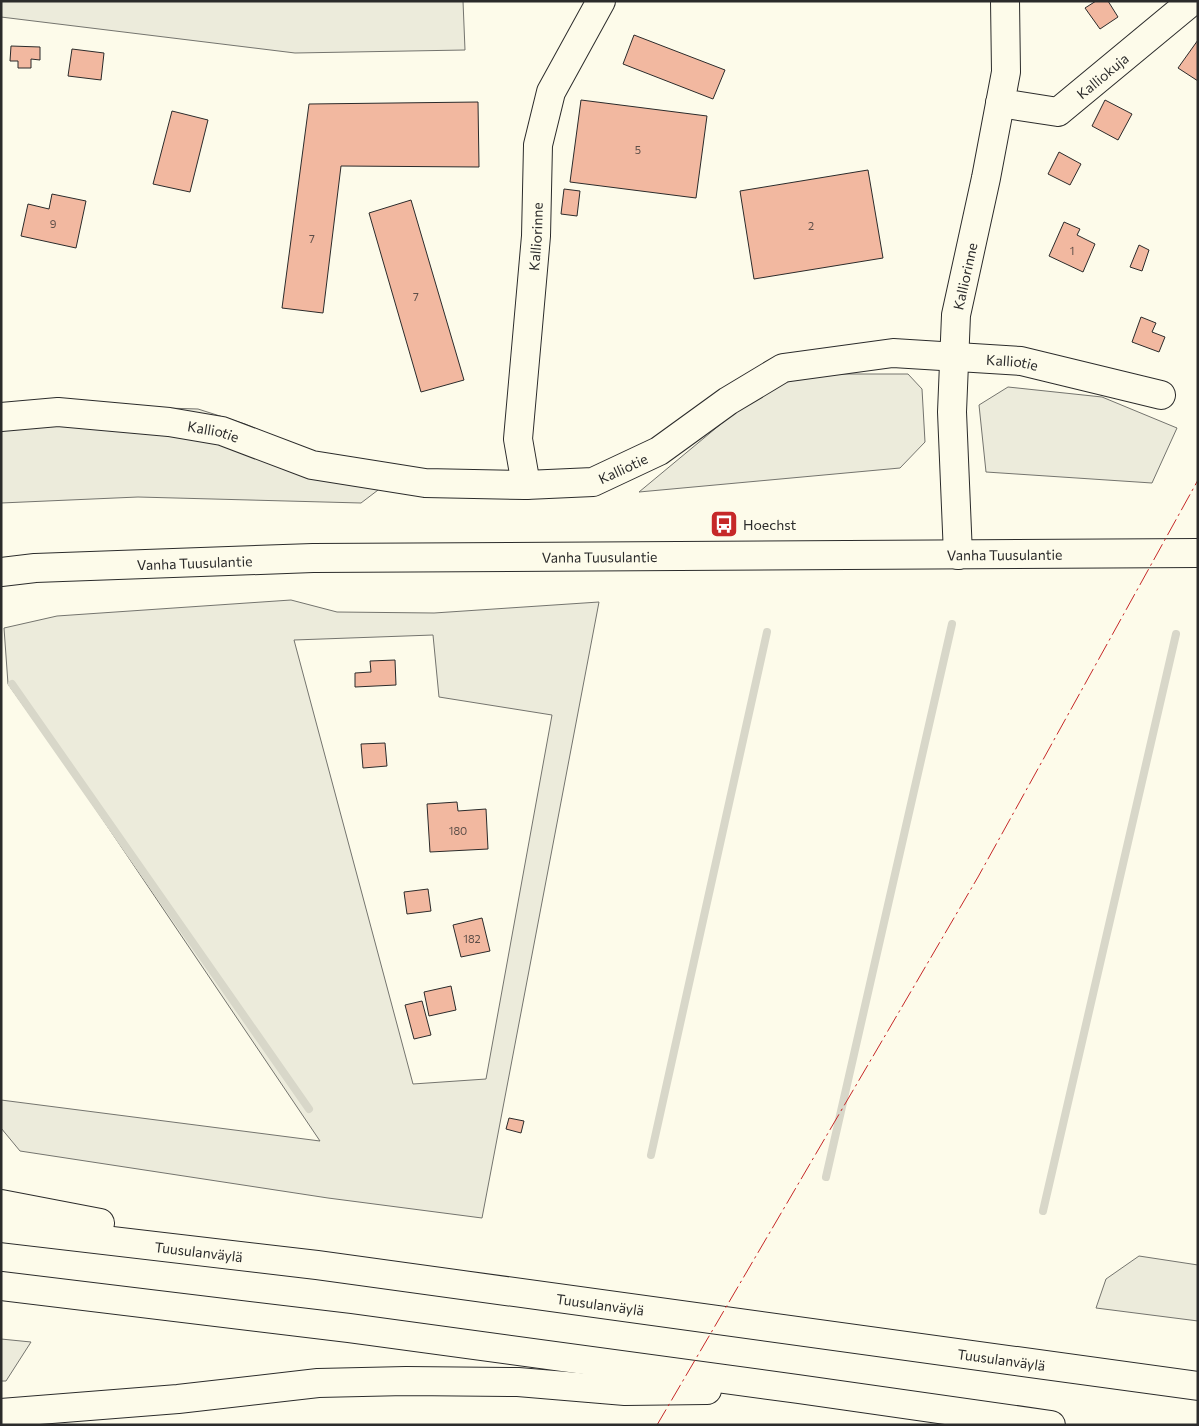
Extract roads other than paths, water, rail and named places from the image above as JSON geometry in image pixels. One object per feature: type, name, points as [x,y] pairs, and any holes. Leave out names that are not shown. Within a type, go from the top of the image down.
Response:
[{"type":"main road","name":"Kalliorinne","points":[[526,485],[518,440],[536,236],[538,145],[551,92],[600,1]]},
{"type":"main road","name":"Kalliorinne","points":[[958,555],[952,412],[956,315],[1006,72],[1004,1]]},
{"type":"main road","name":"Kalliokuja","points":[[1000,103],[1058,112],[1192,1]]},
{"type":"main road","name":"Kalliotie","points":[[1,417],[58,412],[169,422],[222,431],[312,465],[425,483],[526,485],[593,482],[659,451],[728,401],[783,368],[893,353],[1022,362],[1161,396]]},
{"type":"main road","name":"Vanha Tuusulantie","points":[[1,572],[35,568],[314,558],[1198,553]]},
{"type":"main road","points":[[1,1204],[317,1265]]},
{"type":"main road","name":"Tuusulanväylä","points":[[1,1228],[317,1265],[1198,1386]]},
{"type":"main road","points":[[1,1286],[358,1329],[1051,1425]]},
{"type":"main road","points":[[1,1413],[178,1399],[318,1383],[397,1381],[518,1382],[625,1391],[798,1389]]},
{"type":"main road","points":[[76,1425],[178,1399]]},
{"type":"waterway","points":[[826,1177],[952,624]]},
{"type":"waterway","points":[[651,1155],[767,632]]},
{"type":"waterway","points":[[1043,1211],[1176,634]]},
{"type":"waterway","points":[[12,684],[309,1109]]},
{"type":"place","name":"Hoechst","points":[[724,524]]}]
